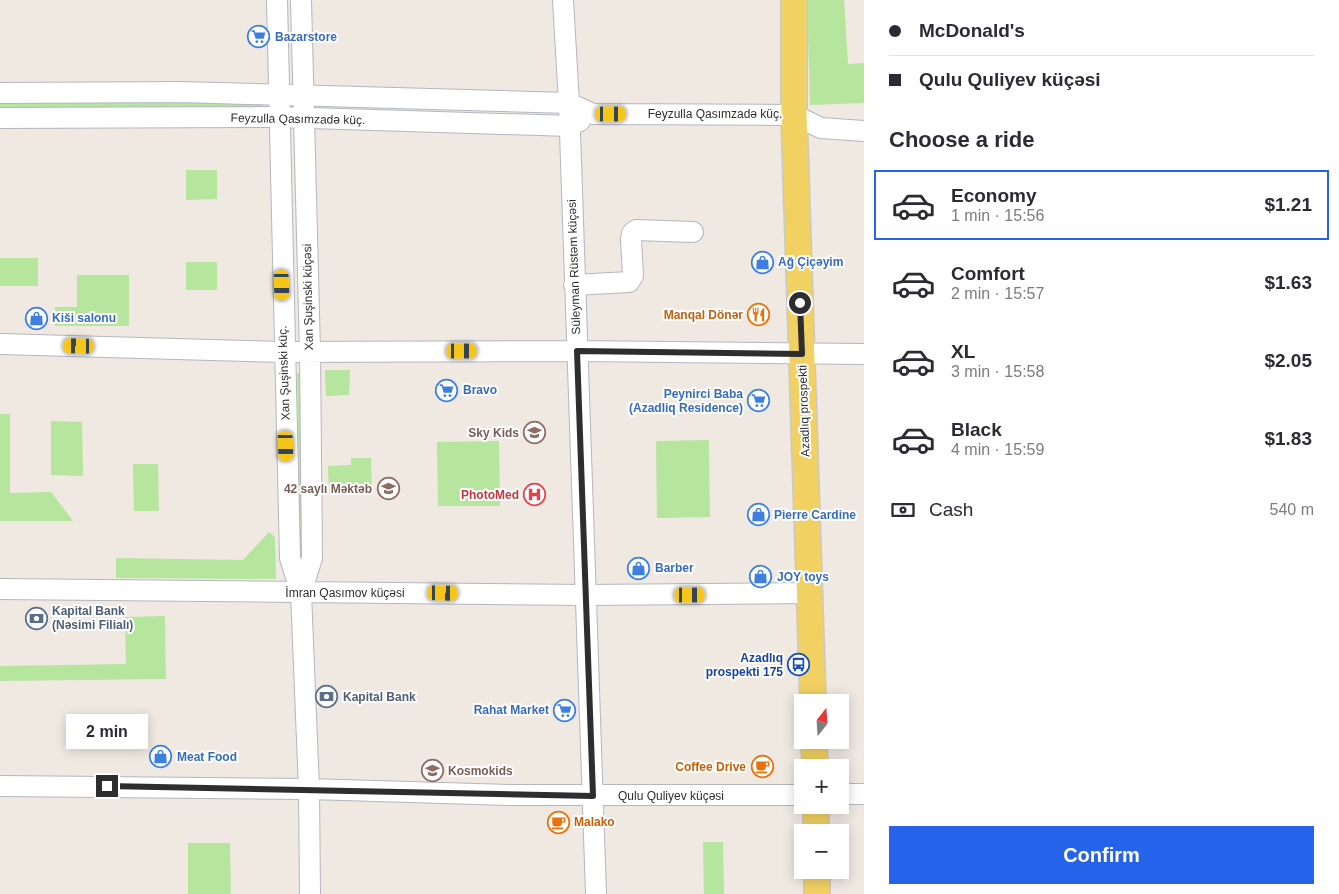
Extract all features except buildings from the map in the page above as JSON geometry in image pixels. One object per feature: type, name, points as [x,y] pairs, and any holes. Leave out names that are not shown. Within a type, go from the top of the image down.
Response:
[{"type":"main road","name":"Azadlıq prospekti","points":[[794,0],[794,115],[813,694]]},
{"type":"main road","points":[[817,879],[817,894]]},
{"type":"street","name":"Xan Şuşinski küç.","points":[[277,0],[277,94],[290,558],[301,594],[309,788],[310,894]]},
{"type":"street","name":"Xan Şuşinski küçəsi","points":[[301,0],[310,352],[312,558],[301,594]]},
{"type":"street","name":"Süleyman Rüstəm küçəsi","points":[[563,0],[569,103],[596,894]]},
{"type":"street","name":"Feyzulla Qasımzadə küç.","points":[[0,93],[182,92],[569,103],[593,114],[794,115],[821,128],[864,131]]},
{"type":"street","name":"Feyzulla Qasımzadə küç.","points":[[0,118],[278,117],[569,126],[593,114]]},
{"type":"street","points":[[574,285],[629,282],[633,276],[631,239],[632,233],[636,230],[693,232]]},
{"type":"street","points":[[0,344],[284,352],[577,351],[864,354]]},
{"type":"street","name":"İmran Qasımov küçəsi","points":[[0,590],[301,594],[586,595],[810,593]]},
{"type":"street","name":"Qulu Quliyev küçəsi","points":[[0,786],[309,788],[509,796],[794,795]]},
{"type":"street","points":[[849,794],[864,794]]},
{"type":"green space","points":[[807,0],[844,0],[848,64],[864,63],[864,103],[810,105]]},
{"type":"green space","points":[[0,100],[263,100],[263,111],[0,111]]},
{"type":"green space","points":[[186,170],[217,170],[217,199],[186,200]]},
{"type":"green space","points":[[0,258],[38,258],[38,286],[0,286]]},
{"type":"green space","points":[[186,262],[217,262],[217,290],[186,290]]},
{"type":"green space","points":[[77,275],[129,275],[129,326],[55,326],[55,307],[77,307]]},
{"type":"green space","points":[[325,370],[350,370],[349,395],[326,396]]},
{"type":"green space","points":[[297,373],[302,373],[305,560],[300,560]]},
{"type":"green space","points":[[0,414],[10,414],[10,493],[51,492],[73,521],[0,521]]},
{"type":"green space","points":[[51,421],[82,422],[83,476],[51,475]]},
{"type":"green space","points":[[709,440],[710,517],[657,518],[656,441]]},
{"type":"green space","points":[[499,441],[500,506],[438,506],[437,442]]},
{"type":"green space","points":[[351,458],[371,458],[372,493],[329,494],[328,466],[351,465]]},
{"type":"green space","points":[[133,464],[158,464],[159,511],[134,511]]},
{"type":"green space","points":[[269,532],[275,537],[276,579],[116,578],[116,558],[243,560]]},
{"type":"green space","points":[[165,616],[166,679],[0,681],[0,666],[126,664],[125,617]]},
{"type":"green space","points":[[703,842],[723,842],[724,894],[704,894]]},
{"type":"green space","points":[[188,843],[230,843],[231,894],[188,894]]},
{"type":"place","name":"Bazarstore","points":[[259,37]]},
{"type":"place","name":"Ağ Çiçəyim","points":[[762,262]]},
{"type":"place","name":"Manqal Dönər","points":[[759,315]]},
{"type":"place","name":"Kiši salonu","points":[[36,318]]},
{"type":"place","name":"Bravo","points":[[447,390]]},
{"type":"place","name":"Peynirci Baba (Azadliq Residence)","points":[[759,401]]},
{"type":"place","name":"Sky Kids","points":[[535,433]]},
{"type":"place","name":"42 saylı Məktəb","points":[[388,489]]},
{"type":"place","name":"PhotoMed","points":[[535,495]]},
{"type":"place","name":"Pierre Cardine","points":[[758,515]]},
{"type":"place","name":"Barber","points":[[639,568]]},
{"type":"place","name":"JOY toys","points":[[761,577]]},
{"type":"place","name":"Kapital Bank (Nəsimi Filialı)","points":[[36,618]]},
{"type":"place","name":"Azadlıq prospekti 175","points":[[799,665]]},
{"type":"place","name":"Kapital Bank","points":[[327,697]]},
{"type":"place","name":"Rahat Market","points":[[565,710]]},
{"type":"place","name":"Meat Food","points":[[161,757]]},
{"type":"place","name":"Coffee Drive","points":[[762,767]]},
{"type":"place","name":"Kosmokids","points":[[432,771]]},
{"type":"place","name":"Malako","points":[[558,822]]},
{"type":"route","points":[[107,786],[309,788],[509,796],[593,796],[577,351],[802,354],[800,303]]}]
